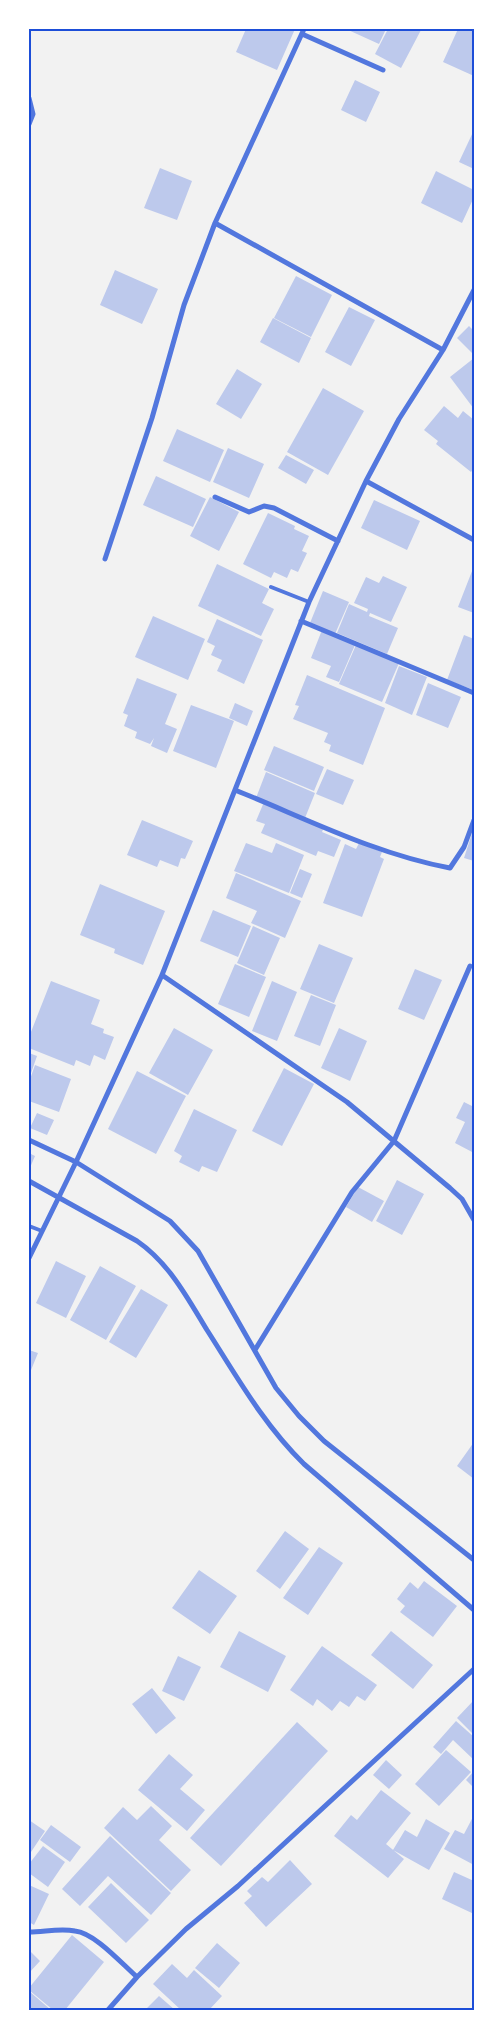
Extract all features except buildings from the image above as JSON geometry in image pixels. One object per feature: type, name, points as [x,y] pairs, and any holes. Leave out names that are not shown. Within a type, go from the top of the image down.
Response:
[{"type":"street","points":[[105,560],[152,418],[184,305],[214,223],[303,31],[383,70]]},
{"type":"street","points":[[29,98],[33,114],[29,124]]},
{"type":"street","points":[[214,223],[443,350]]},
{"type":"street","points":[[29,1258],[76,1162],[162,974],[309,602],[366,482],[399,419],[443,350],[474,290]]},
{"type":"street","points":[[366,482],[474,540]]},
{"type":"street","points":[[215,497],[249,512],[264,506],[274,508],[338,541]]},
{"type":"street","points":[[301,622],[474,693]]},
{"type":"street","points":[[235,790],[352,839],[421,863],[450,868],[464,847],[474,820]]},
{"type":"street","points":[[255,1350],[352,1192],[394,1141],[470,966]]},
{"type":"street","points":[[162,974],[347,1102],[462,1199],[474,1220]]},
{"type":"street","points":[[29,1140],[76,1162],[170,1221],[181,1231],[198,1251],[276,1388],[299,1416],[324,1441],[474,1560]]},
{"type":"street","points":[[29,1181],[153,1252],[172,1274],[258,1411],[283,1444],[474,1610]]},
{"type":"street","points":[[108,2010],[137,1977],[186,1929],[238,1886],[474,1669]]},
{"type":"street","points":[[29,1932],[75,1930],[83,1933],[113,1955],[137,1977]]},
{"type":"lane","points":[[271,587],[309,602]]},
{"type":"lane","points":[[29,1226],[42,1231]]}]
